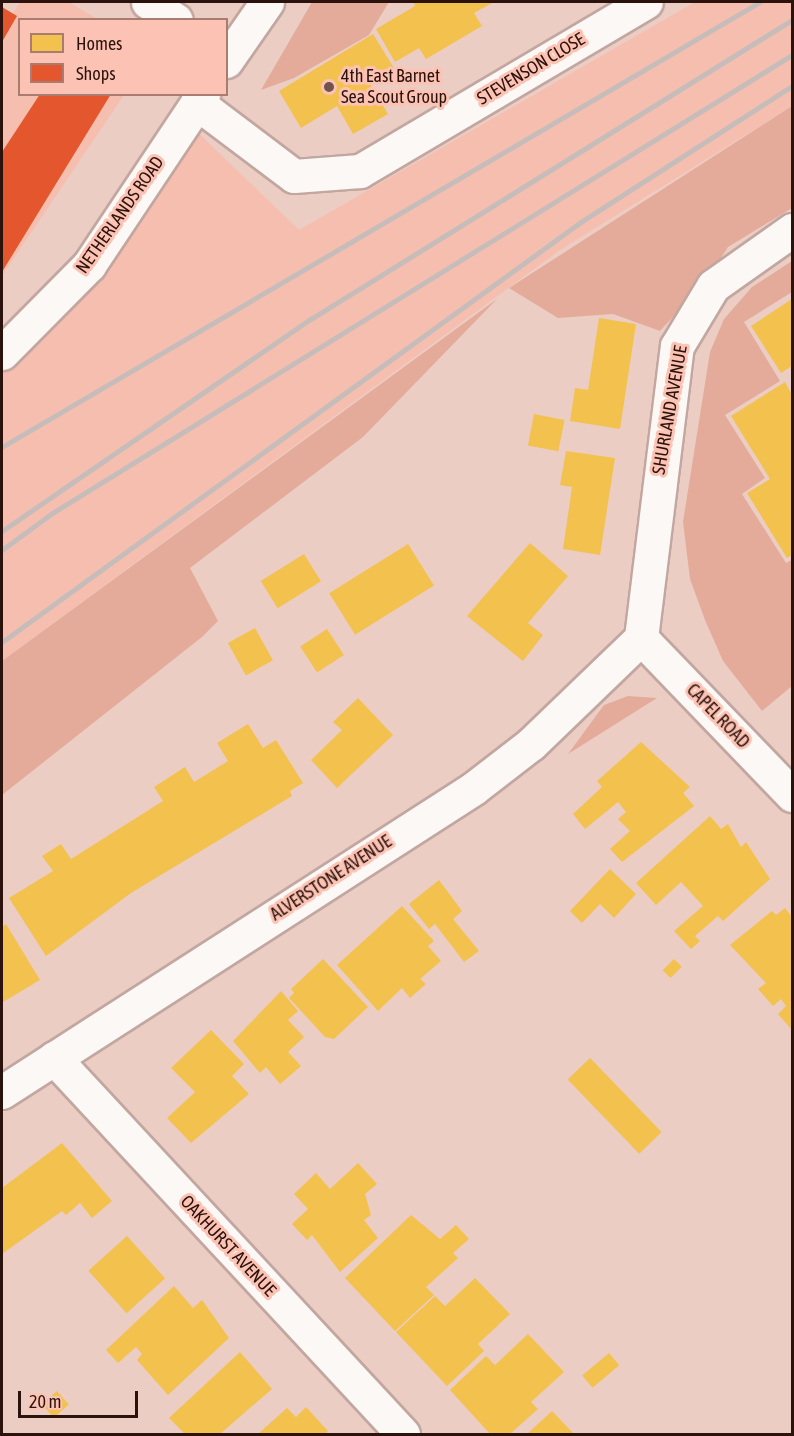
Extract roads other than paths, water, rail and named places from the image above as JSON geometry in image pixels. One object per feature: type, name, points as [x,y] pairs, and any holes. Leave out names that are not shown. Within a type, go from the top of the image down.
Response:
[{"type":"street","points":[[148,2],[173,18]]},
{"type":"street","points":[[230,48],[267,2]]},
{"type":"street","name":"STEVENSON CLOSE","points":[[200,99],[294,176],[360,171],[646,2]]},
{"type":"street","name":"NETHERLANDS ROAD","points":[[2,353],[89,264],[200,99]]},
{"type":"street","name":"SHURLAND AVENUE","points":[[641,638],[677,345],[713,286],[792,230]]},
{"type":"street","name":"CAPEL ROAD","points":[[641,638],[792,795]]},
{"type":"street","name":"ALVERSTONE AVENUE","points":[[2,1092],[474,788],[531,744],[641,638]]},
{"type":"street","name":"OAKHURST AVENUE","points":[[54,1058],[403,1434]]},
{"type":"railway","points":[[2,447],[760,2]]},
{"type":"railway","points":[[2,531],[311,319],[792,20]]},
{"type":"railway","points":[[2,550],[51,514],[792,55]]},
{"type":"railway","points":[[2,642],[581,222],[792,86]]},
{"type":"place","name":"4th East Barnet Sea Scout Group","points":[[329,87]]}]
